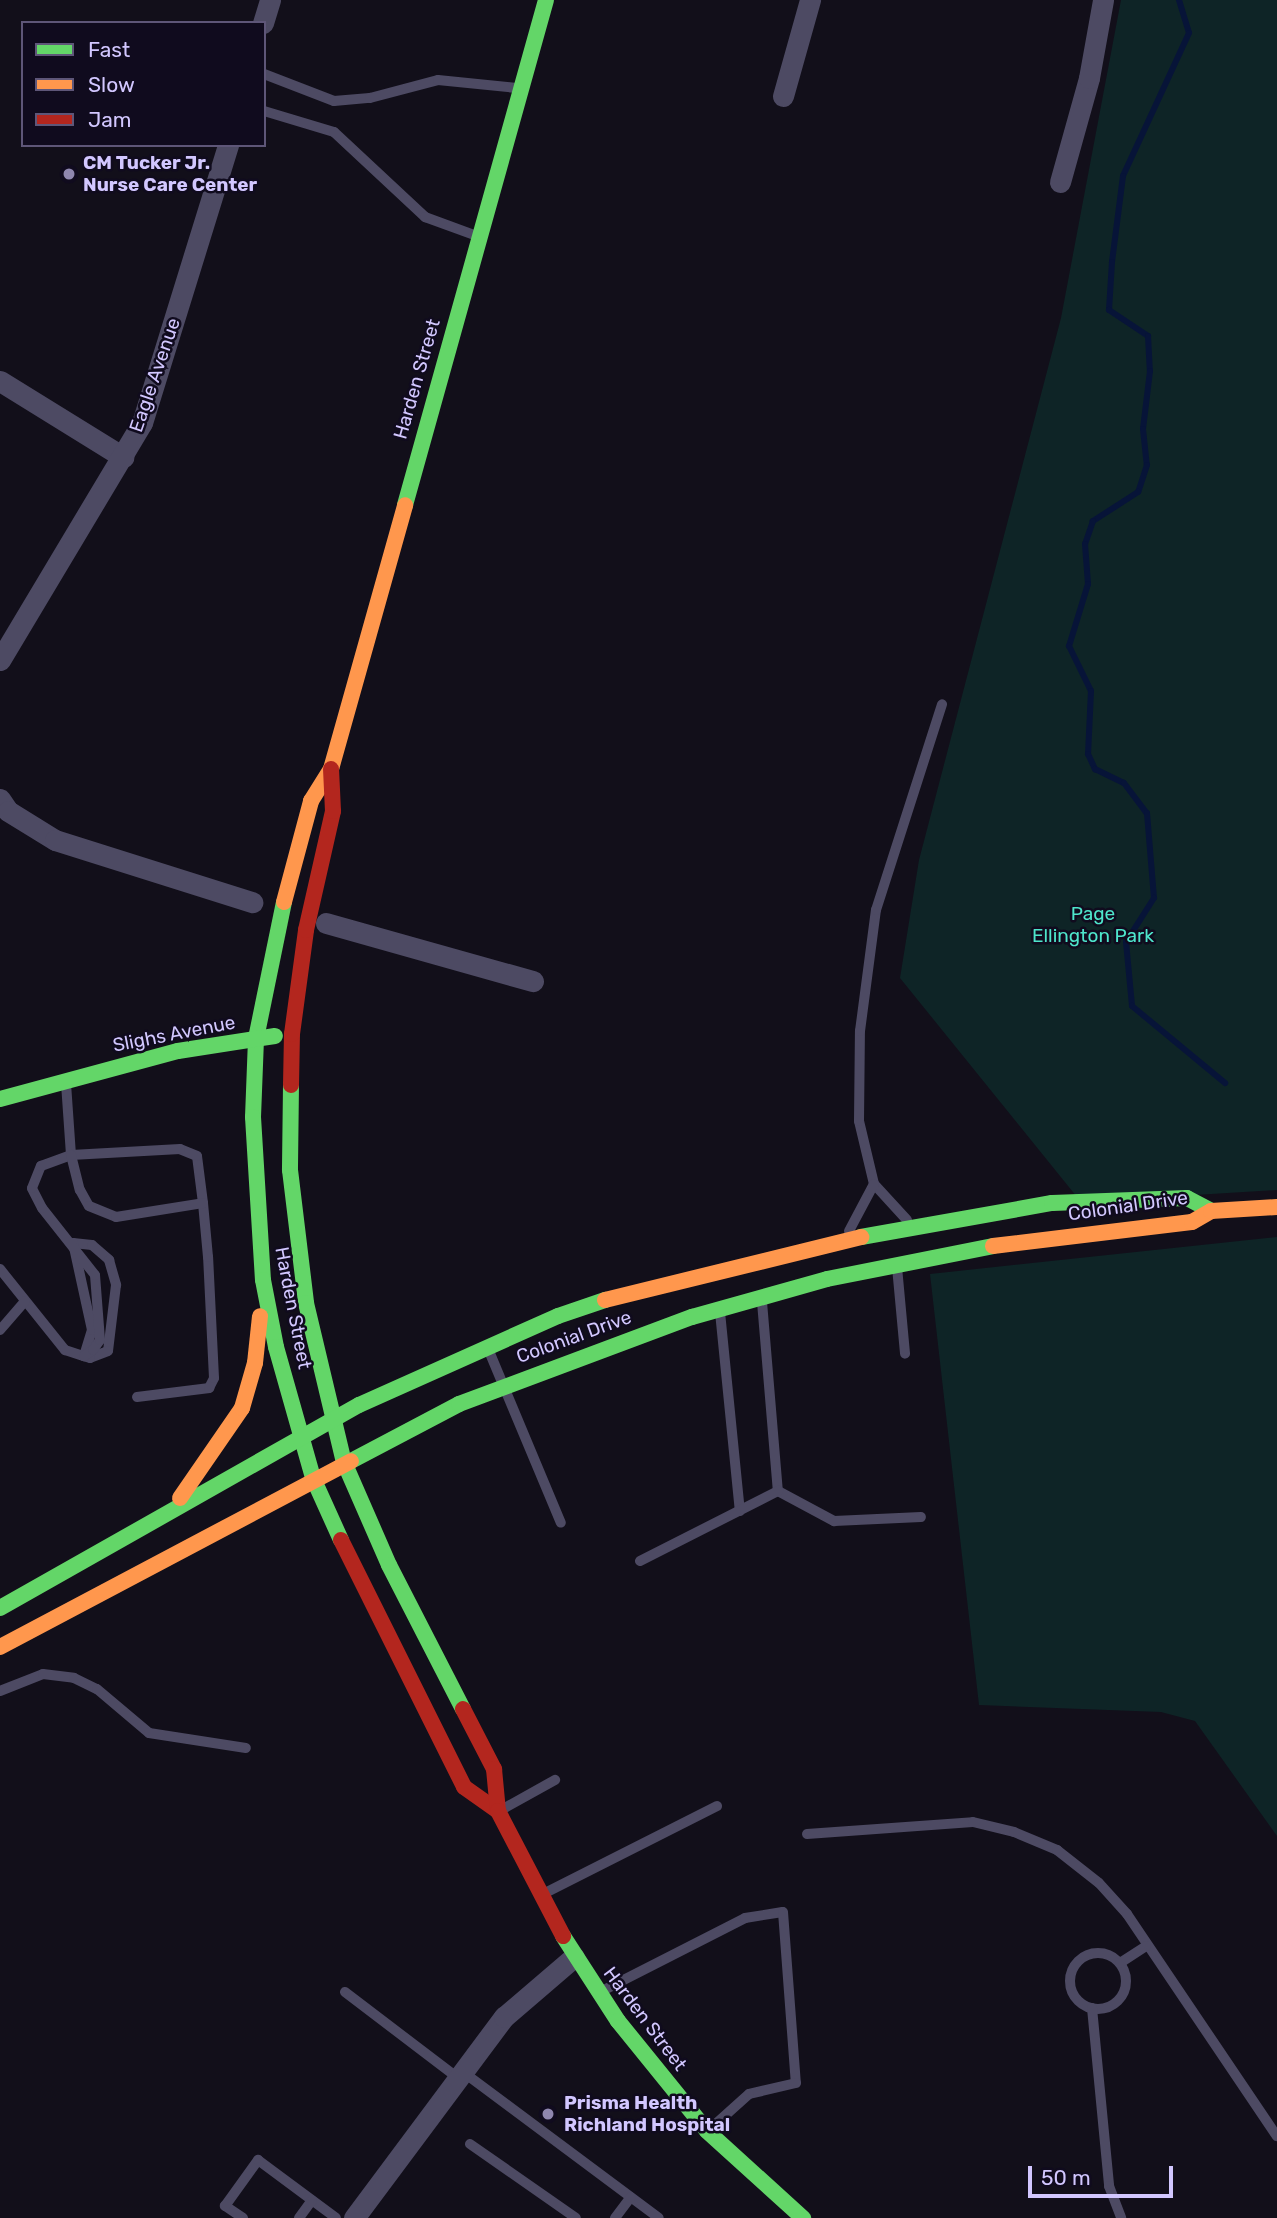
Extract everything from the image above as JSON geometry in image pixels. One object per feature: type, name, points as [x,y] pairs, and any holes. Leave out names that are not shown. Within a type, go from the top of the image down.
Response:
[{"type":"main road","name":"Harden Street","points":[[498,1811],[464,1787],[357,1576],[313,1478],[300,1438],[263,1280],[253,1164],[256,1039],[292,864],[311,802],[331,769],[546,0]]},
{"type":"main road","name":"Harden Street","points":[[331,769],[333,811],[306,930],[292,1034],[290,1170],[295,1228],[331,1420],[344,1462],[389,1565],[494,1769],[498,1811],[574,1956],[598,1992],[708,2131],[803,2218]]},
{"type":"main road","name":"Slighs Avenue","points":[[0,1098],[178,1051],[292,1034]]},
{"type":"main road","name":"Colonial Drive","points":[[0,1608],[331,1420],[487,1347],[618,1296],[839,1241],[915,1225],[1052,1203],[1187,1198],[1212,1210],[1277,1207]]},
{"type":"main road","name":"Colonial Drive","points":[[0,1647],[313,1478],[505,1386],[719,1309],[762,1297],[965,1250],[1192,1222],[1212,1210]]},
{"type":"main road","points":[[168,1512],[198,1478],[242,1408],[255,1363],[263,1280]]},
{"type":"street","points":[[264,21],[270,0]]},
{"type":"street","points":[[783,96],[810,0]]},
{"type":"street","points":[[1060,182],[1088,78],[1102,0]]},
{"type":"street","name":"Eagle Avenue","points":[[0,660],[142,423],[227,147]]},
{"type":"street","points":[[0,381],[123,457]]},
{"type":"street","points":[[0,799],[8,811],[55,840],[252,902]]},
{"type":"street","points":[[331,925],[533,981]]},
{"type":"street","points":[[354,2218],[504,2017],[574,1956]]},
{"type":"lane","points":[[266,75],[334,101],[370,99],[438,80],[520,88]]},
{"type":"lane","points":[[266,112],[334,132],[425,217],[479,236]]},
{"type":"lane","points":[[915,1225],[893,1210],[873,1184],[859,1121],[864,981],[891,855],[942,704]]},
{"type":"lane","points":[[66,1079],[71,1155],[80,1190],[89,1206],[116,1217],[203,1203]]},
{"type":"lane","points":[[88,1353],[100,1340],[100,1302],[95,1275],[73,1243],[42,1208],[32,1188],[41,1166],[71,1155],[180,1149],[197,1156],[203,1203],[214,1378],[209,1388],[137,1396]]},
{"type":"lane","points":[[839,1241],[863,1212],[873,1184]]},
{"type":"lane","points":[[0,1269],[65,1350],[88,1353],[108,1351],[116,1285],[109,1260],[92,1245],[73,1243]]},
{"type":"lane","points":[[897,1264],[905,1354]]},
{"type":"lane","points":[[762,1297],[778,1491]]},
{"type":"lane","points":[[0,1330],[25,1301]]},
{"type":"lane","points":[[719,1309],[740,1511]]},
{"type":"lane","points":[[487,1347],[561,1523]]},
{"type":"lane","points":[[640,1561],[778,1491]]},
{"type":"lane","points":[[778,1491],[834,1521],[921,1517]]},
{"type":"lane","points":[[0,1690],[43,1674],[74,1678],[96,1689],[149,1733],[246,1748]]},
{"type":"lane","points":[[498,1811],[555,1780]]},
{"type":"lane","points":[[541,1895],[718,1806]]},
{"type":"lane","points":[[807,1834],[954,1821],[1014,1832],[1057,1850],[1090,1875],[1127,1914],[1146,1946],[1277,2136]]},
{"type":"lane","points":[[598,1992],[745,1918],[783,1912],[796,2083],[749,2094],[708,2131]]},
{"type":"lane","points":[[1120,1963],[1146,1946]]},
{"type":"lane","points":[[1092,2008],[1109,2007],[1122,1996],[1126,1979],[1120,1963],[1094,1953],[1077,1962],[1071,1989],[1092,2008],[1109,2186],[1121,2218]]},
{"type":"lane","points":[[345,1992],[659,2218]]},
{"type":"lane","points":[[470,2144],[576,2218]]},
{"type":"lane","points":[[243,2218],[225,2206],[258,2160],[336,2218]]},
{"type":"lane","points":[[615,2218],[631,2197]]},
{"type":"lane","points":[[299,2218],[312,2200]]},
{"type":"green space","name":"Page Ellington Park","points":[[1121,0],[1277,0],[1277,1190],[1081,1202],[900,978],[919,860],[1061,318]]},
{"type":"green space","points":[[1277,1237],[1277,1836],[1195,1721],[1161,1712],[979,1705],[930,1274]]},
{"type":"waterway","points":[[1179,0],[1189,33],[1123,176],[1112,262],[1109,310],[1148,336],[1150,371],[1143,429],[1147,465],[1138,492],[1093,521],[1085,544],[1088,584],[1069,646],[1091,691],[1088,754],[1095,769],[1124,783],[1147,813],[1154,898],[1126,942],[1132,1006],[1225,1083]]},
{"type":"traffic: fast","points":[[405,505],[546,0]]},
{"type":"traffic: fast","points":[[284,902],[256,1039],[253,1117],[263,1280],[276,1347],[313,1478],[341,1540]]},
{"type":"traffic: fast","points":[[0,1099],[178,1051],[275,1036]]},
{"type":"traffic: fast","points":[[291,1085],[290,1170],[306,1303],[344,1462],[389,1565],[463,1709]]},
{"type":"traffic: fast","points":[[861,1237],[1052,1203],[1187,1198],[1211,1211]]},
{"type":"traffic: fast","points":[[351,1461],[459,1404],[692,1317],[827,1279],[993,1246]]},
{"type":"traffic: fast","points":[[0,1608],[359,1405],[558,1316],[605,1300]]},
{"type":"traffic: fast","points":[[563,1936],[618,2021],[707,2131],[803,2218]]},
{"type":"traffic: slow","points":[[284,902],[311,801],[331,769],[405,505]]},
{"type":"traffic: slow","points":[[993,1246],[1192,1222],[1211,1211],[1277,1207]]},
{"type":"traffic: slow","points":[[605,1300],[861,1237]]},
{"type":"traffic: slow","points":[[180,1498],[242,1408],[255,1363],[260,1316]]},
{"type":"traffic: slow","points":[[0,1647],[351,1461]]},
{"type":"traffic: jam","points":[[291,1085],[292,1034],[306,930],[333,811],[331,769]]},
{"type":"traffic: jam","points":[[341,1540],[464,1787],[498,1811]]},
{"type":"traffic: jam","points":[[463,1709],[494,1769],[498,1811],[563,1936]]},
{"type":"place","name":"CM Tucker Jr. Nurse Care Center","points":[[69,174]]},
{"type":"place","name":"Prisma Health Richland Hospital","points":[[548,2114]]}]
